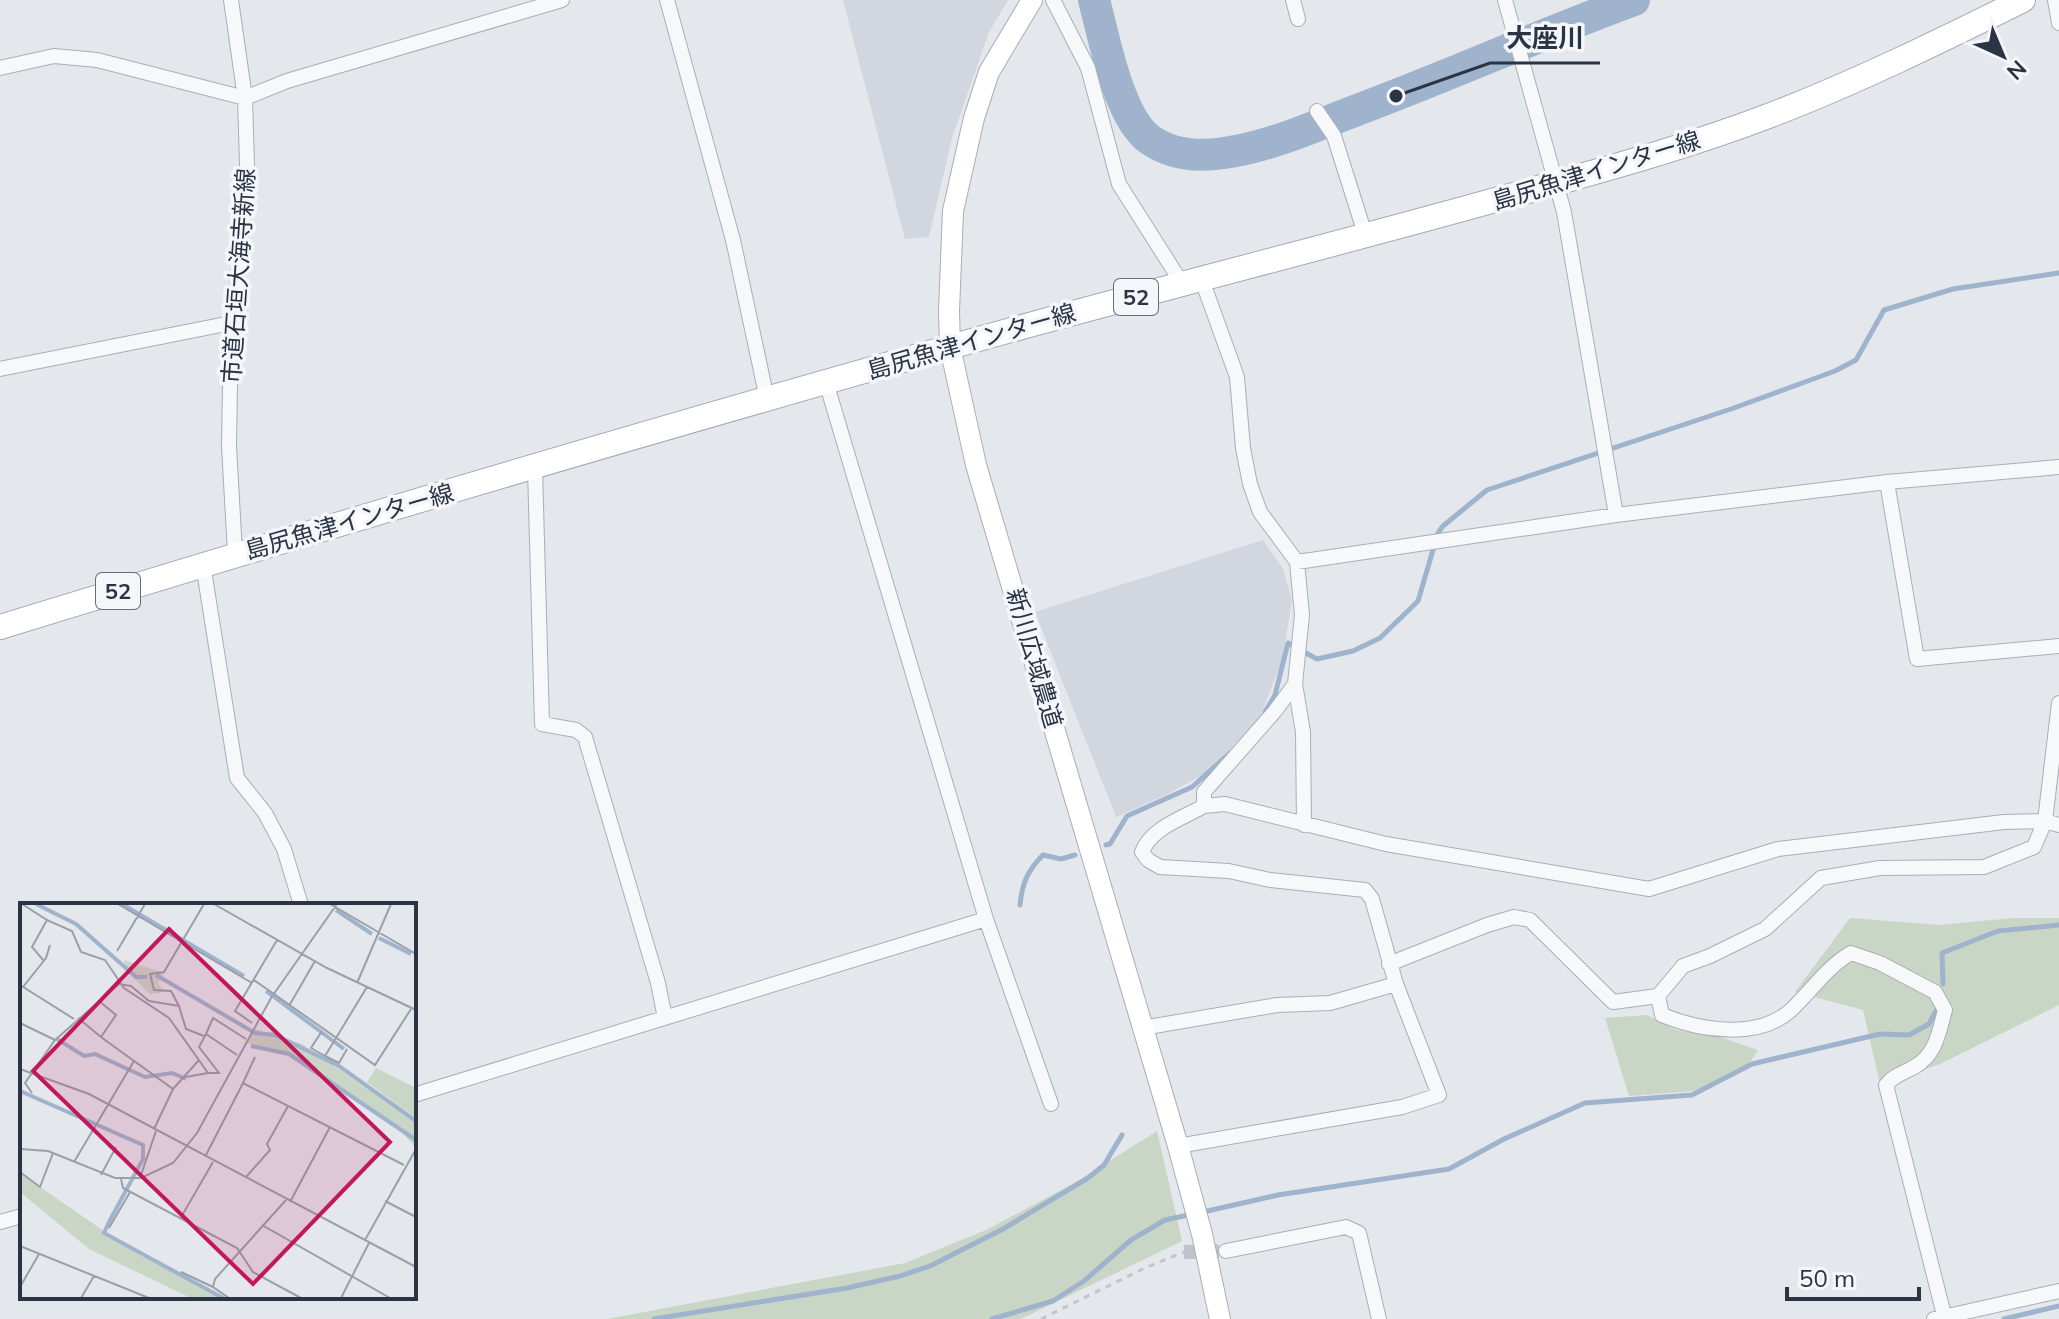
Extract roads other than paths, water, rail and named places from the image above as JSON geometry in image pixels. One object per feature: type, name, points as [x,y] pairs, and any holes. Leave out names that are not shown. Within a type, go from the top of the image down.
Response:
[{"type":"main road","name":"島尻魚津インター線","points":[[0,627],[235,553],[826,382],[1366,237],[1679,147],[1852,83],[2023,0]]},
{"type":"street","name":"市道石垣大海寺新線","points":[[231,0],[245,98],[247,164],[237,290],[231,323],[229,446],[235,553]]},
{"type":"street","points":[[0,68],[54,56],[97,60],[245,98],[287,81],[562,0]]},
{"type":"street","points":[[667,0],[733,240],[767,399]]},
{"type":"street","name":"新川広域農道","points":[[1032,0],[989,72],[974,118],[953,211],[950,347],[976,465],[1178,1146],[1220,1319]]},
{"type":"street","points":[[1053,0],[1088,68],[1119,184],[1192,282],[1237,377],[1243,448],[1250,484],[1260,512],[1297,562],[1302,615],[1295,684],[1303,732],[1304,825]]},
{"type":"street","points":[[1293,0],[1298,19]]},
{"type":"street","points":[[1505,0],[1564,212],[1616,515]]},
{"type":"street","points":[[2055,0],[2059,23]]},
{"type":"street","points":[[1317,111],[1334,136],[1366,237]]},
{"type":"street","points":[[0,369],[231,323]]},
{"type":"street","points":[[826,382],[986,919],[1051,1104]]},
{"type":"street","points":[[1297,562],[1616,515],[1887,482],[2059,467]]},
{"type":"street","points":[[535,468],[542,724],[576,730],[585,737],[658,983],[665,1018]]},
{"type":"street","points":[[1887,482],[1917,659],[2059,646]]},
{"type":"street","points":[[203,564],[237,778],[265,813],[284,849],[300,903]]},
{"type":"street","points":[[1204,806],[1204,792],[1295,684]]},
{"type":"street","points":[[1389,964],[1514,917],[1530,920],[1613,1002],[1658,996],[1683,966],[1765,929],[1821,878],[1880,868],[1984,867],[2034,847],[2052,823],[2059,703]]},
{"type":"street","points":[[1178,1146],[1402,1107],[1439,1095],[1389,964],[1372,899],[1365,890],[1270,880],[1229,871],[1160,867],[1148,860],[1142,852],[1154,833],[1204,806],[1225,804],[1386,844],[1649,889],[1778,849],[2004,822],[2052,823]]},
{"type":"street","points":[[416,1094],[986,919]]},
{"type":"street","points":[[1658,996],[1662,1015],[1689,1026],[1764,1027],[1790,1011],[1837,961],[1851,953],[1880,963],[1935,992],[1945,1010],[1937,1042],[1928,1057],[1893,1077],[1886,1085],[1941,1318],[2059,1291]]},
{"type":"street","points":[[1142,1028],[1277,1005],[1330,1003],[1396,984]]},
{"type":"street","points":[[0,1222],[20,1217]]},
{"type":"street","points":[[1226,1251],[1346,1227],[1359,1233],[1379,1319]]},
{"type":"waterway","points":[[1094,0],[1114,75],[1138,128],[1149,139],[1166,148],[1185,154],[1204,155],[1240,150],[1289,136],[1634,0]]},
{"type":"waterway","points":[[1265,712],[1275,695],[1288,643],[1317,659],[1353,651],[1380,638],[1418,601],[1438,533],[1443,526],[1487,490],[1835,371],[1856,360],[1884,310],[1953,289],[2059,273]]},
{"type":"waterway","points":[[1106,845],[1110,844],[1127,816],[1192,787],[1230,753]]},
{"type":"waterway","points":[[1020,905],[1027,877],[1043,855],[1061,859],[1075,855]]},
{"type":"waterway","points":[[1943,984],[1942,953],[1998,931],[2059,925]]},
{"type":"waterway","points":[[1203,1212],[1278,1195],[1449,1169],[1504,1139],[1585,1103],[1692,1095],[1752,1064],[1880,1034],[1909,1035],[1929,1024],[1936,1011]]},
{"type":"waterway","points":[[654,1319],[847,1288],[930,1266],[1003,1229],[1088,1178],[1104,1165],[1122,1135]]},
{"type":"waterway","points":[[992,1319],[1053,1301],[1084,1281],[1131,1240],[1165,1220],[1193,1214]]},
{"type":"waterway","points":[[2004,1319],[2059,1306]]},
{"type":"tunnel","points":[[1184,1252],[1226,1251]]},
{"type":"place","name":"大座川","points":[[1396,96]]}]
